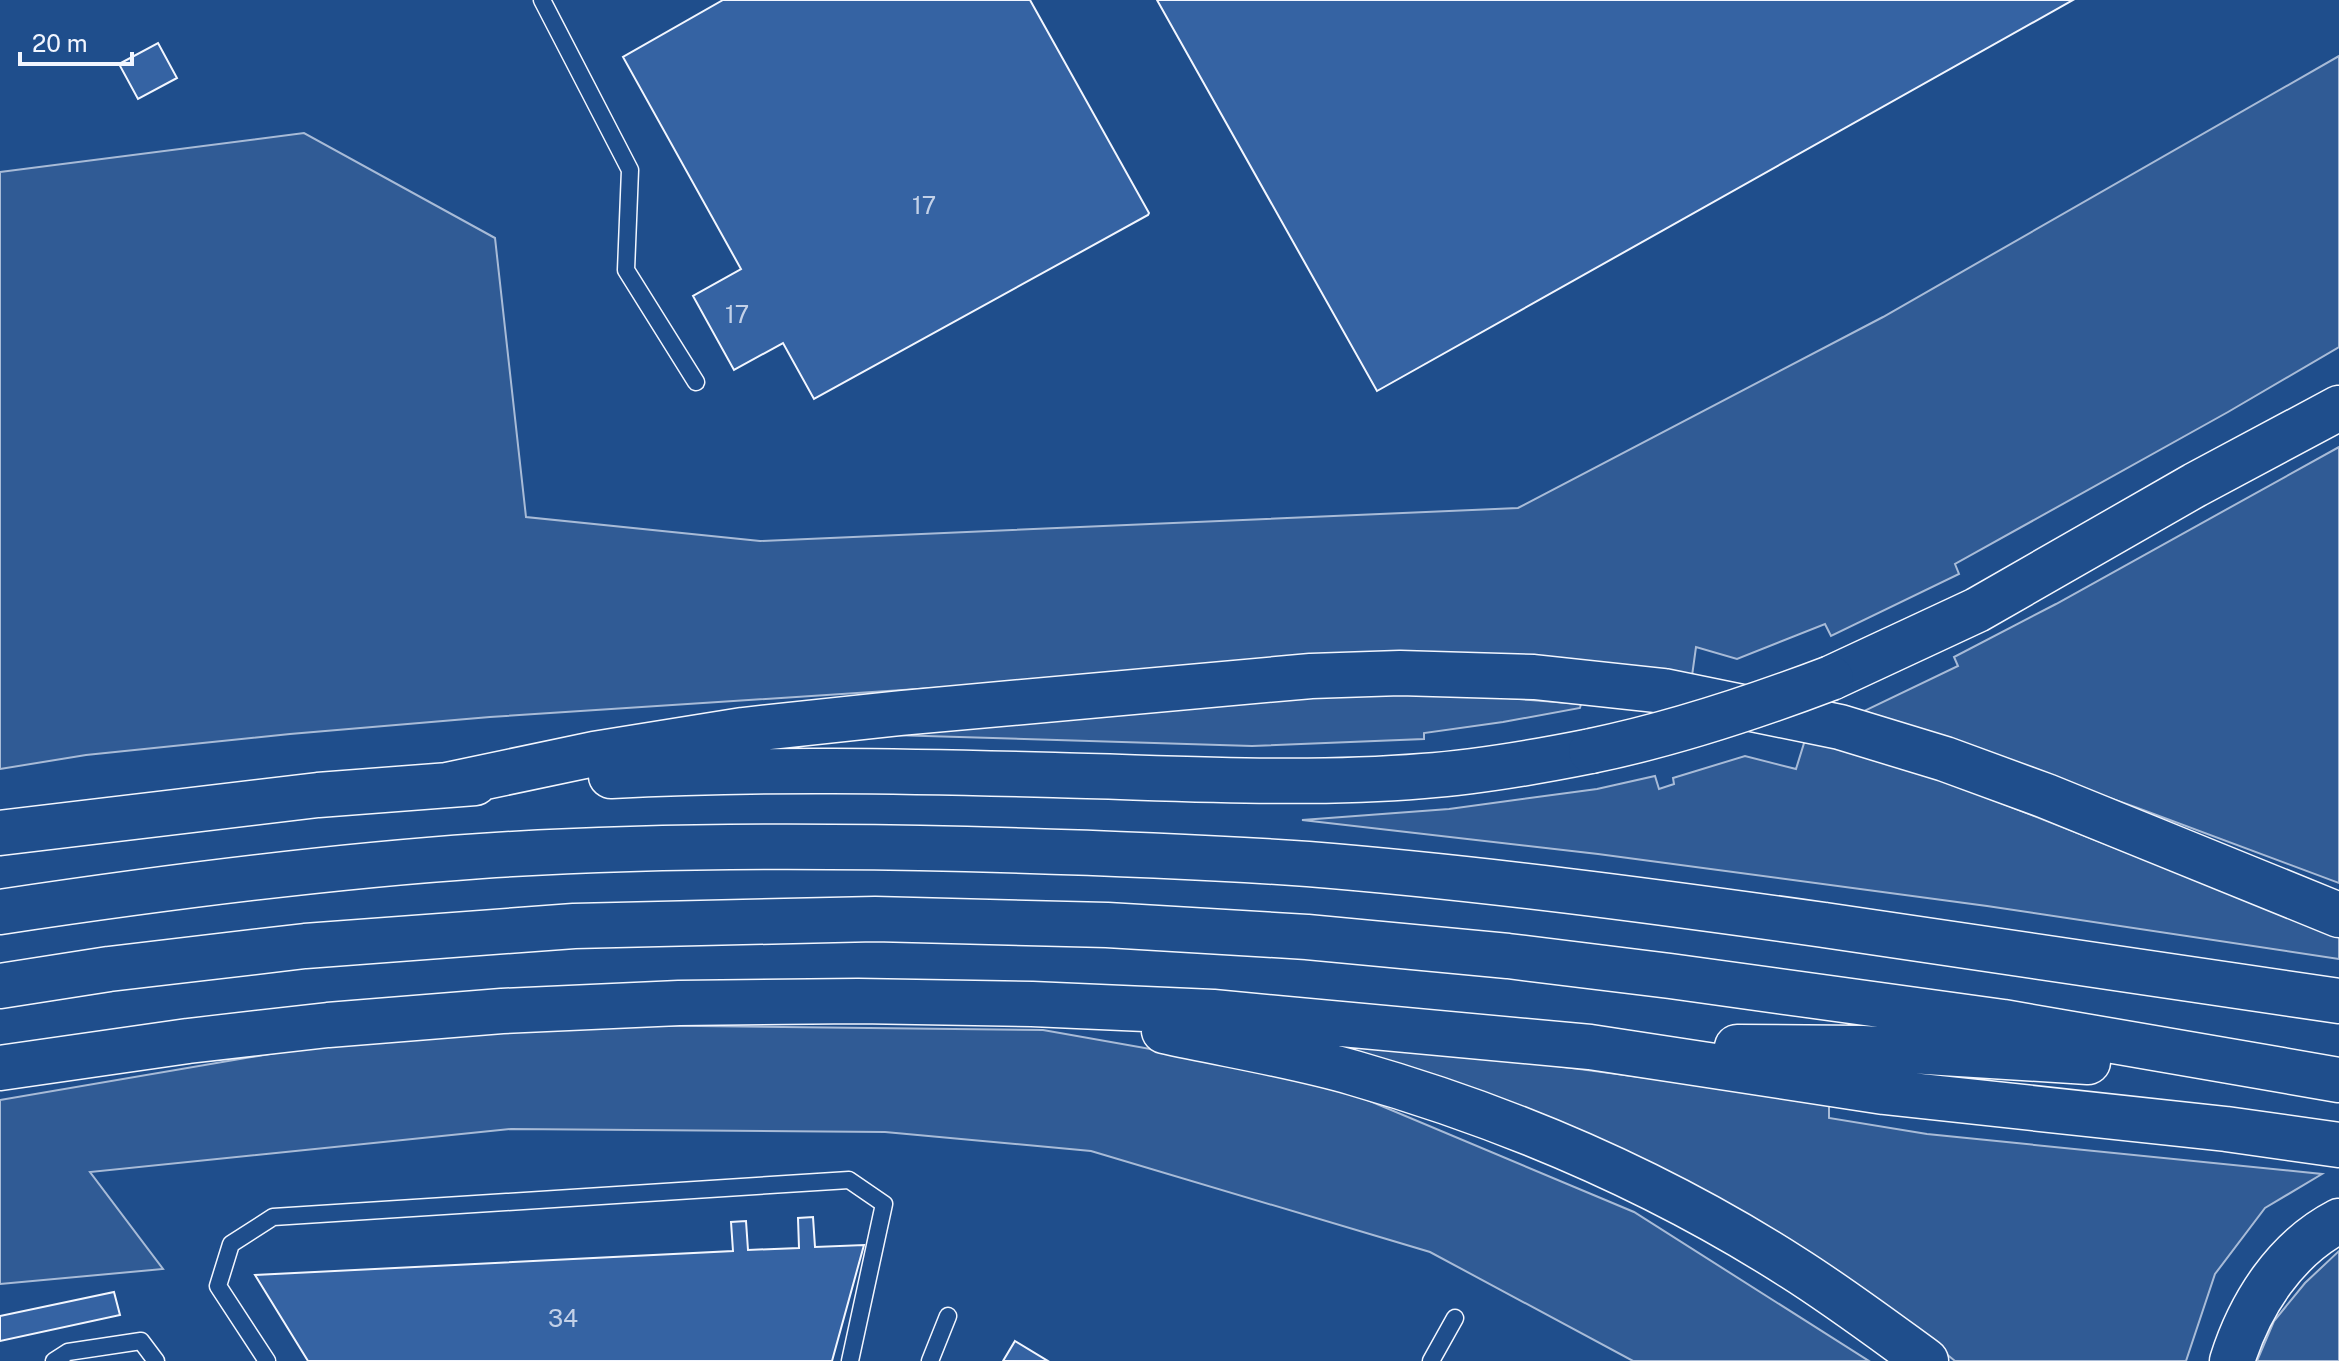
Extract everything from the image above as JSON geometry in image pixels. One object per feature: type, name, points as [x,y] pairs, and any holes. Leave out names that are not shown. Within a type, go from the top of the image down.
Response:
[{"type":"highway","points":[[2195,485],[2339,385]]},
{"type":"highway","points":[[0,833],[303,796],[685,772],[952,772],[1345,781],[1477,771],[1591,751],[1727,716],[1831,678],[1977,610],[2195,485],[2339,408]]},
{"type":"highway","points":[[447,785],[594,754],[743,730],[901,713],[1311,676],[1400,673],[1534,677],[1664,691],[1840,727],[1945,759],[2046,796],[2339,915]]},
{"type":"highway","points":[[0,912],[182,885],[483,856],[654,847],[869,847],[1104,853],[1307,864],[1511,884],[1924,939],[2339,1001]]},
{"type":"highway","points":[[0,986],[109,969],[305,946],[574,926],[875,919],[1107,925],[1322,938],[1670,976],[2003,1022],[2320,1078]]},
{"type":"highway","points":[[0,1068],[219,1037],[502,1011],[679,1003],[858,1001],[1032,1004],[1213,1012],[1590,1047],[1884,1092],[2170,1122],[2339,1145]]},
{"type":"highway","points":[[1032,1004],[1350,1072],[1526,1131],[1664,1194],[1727,1229],[1791,1266],[1926,1361]]},
{"type":"highway","points":[[1590,1047],[1862,1048],[2320,1078]]},
{"type":"highway","points":[[2232,1361],[2247,1322],[2290,1257],[2322,1230],[2339,1221]]},
{"type":"lane","points":[[542,0],[630,170],[626,270],[696,382]]},
{"type":"lane","points":[[267,1361],[218,1286],[231,1244],[273,1217],[849,1180],[884,1204],[850,1361]]},
{"type":"lane","points":[[930,1361],[948,1316]]},
{"type":"lane","points":[[1432,1360],[1455,1318]]},
{"type":"lane","points":[[54,1361],[68,1352],[141,1341],[156,1361]]},
{"type":"shaded area","points":[[2339,56],[2339,347],[1955,564],[1959,574],[1831,636],[1825,624],[1737,659],[1696,647],[1692,676],[1009,683],[490,717],[290,734],[86,755],[0,769],[0,172],[304,133],[495,238],[526,517],[760,541],[1518,508],[1883,317]]},
{"type":"shaded area","points":[[2339,447],[2339,883],[1864,711],[1958,666],[1954,657]]},
{"type":"shaded area","points":[[1325,695],[1468,695],[1581,704],[1580,708],[1424,733],[1424,739],[1252,746],[892,735]]},
{"type":"shaded area","points":[[1805,740],[1907,766],[2339,936],[2339,959],[1987,906],[1598,854],[1302,820],[1449,809],[1597,789],[1655,776],[1659,789],[1674,784],[1673,778],[1745,756],[1796,769]]},
{"type":"shaded area","points":[[615,1025],[1043,1030],[1315,1078],[1634,1212],[1869,1361],[1633,1361],[1430,1252],[1091,1151],[885,1132],[511,1129],[90,1172],[163,1269],[0,1284],[0,1100],[334,1043]]},
{"type":"shaded area","points":[[1347,1044],[1526,1062],[1829,1102],[1829,1118],[1927,1134],[2322,1174],[2265,1208],[2215,1274],[2186,1361],[1955,1361],[1933,1343],[1346,1052]]},
{"type":"shaded area","points":[[2339,1251],[2339,1361],[2257,1361],[2274,1321],[2305,1283]]},
{"type":"building","points":[[723,0],[1030,0],[1148,215],[814,399],[783,343],[734,370],[693,296],[741,269],[623,57]]},
{"type":"building","points":[[1157,0],[2073,0],[1377,391]]},
{"type":"building","points":[[158,43],[177,78],[138,99],[119,64]]},
{"type":"building","points":[[813,1217],[815,1247],[864,1245],[832,1361],[308,1361],[255,1275],[733,1251],[731,1222],[746,1221],[748,1250],[799,1248],[798,1218]]},
{"type":"building","points":[[114,1292],[120,1315],[0,1341],[0,1316]]},
{"type":"building","points":[[1015,1341],[1048,1361],[1003,1361]]}]
